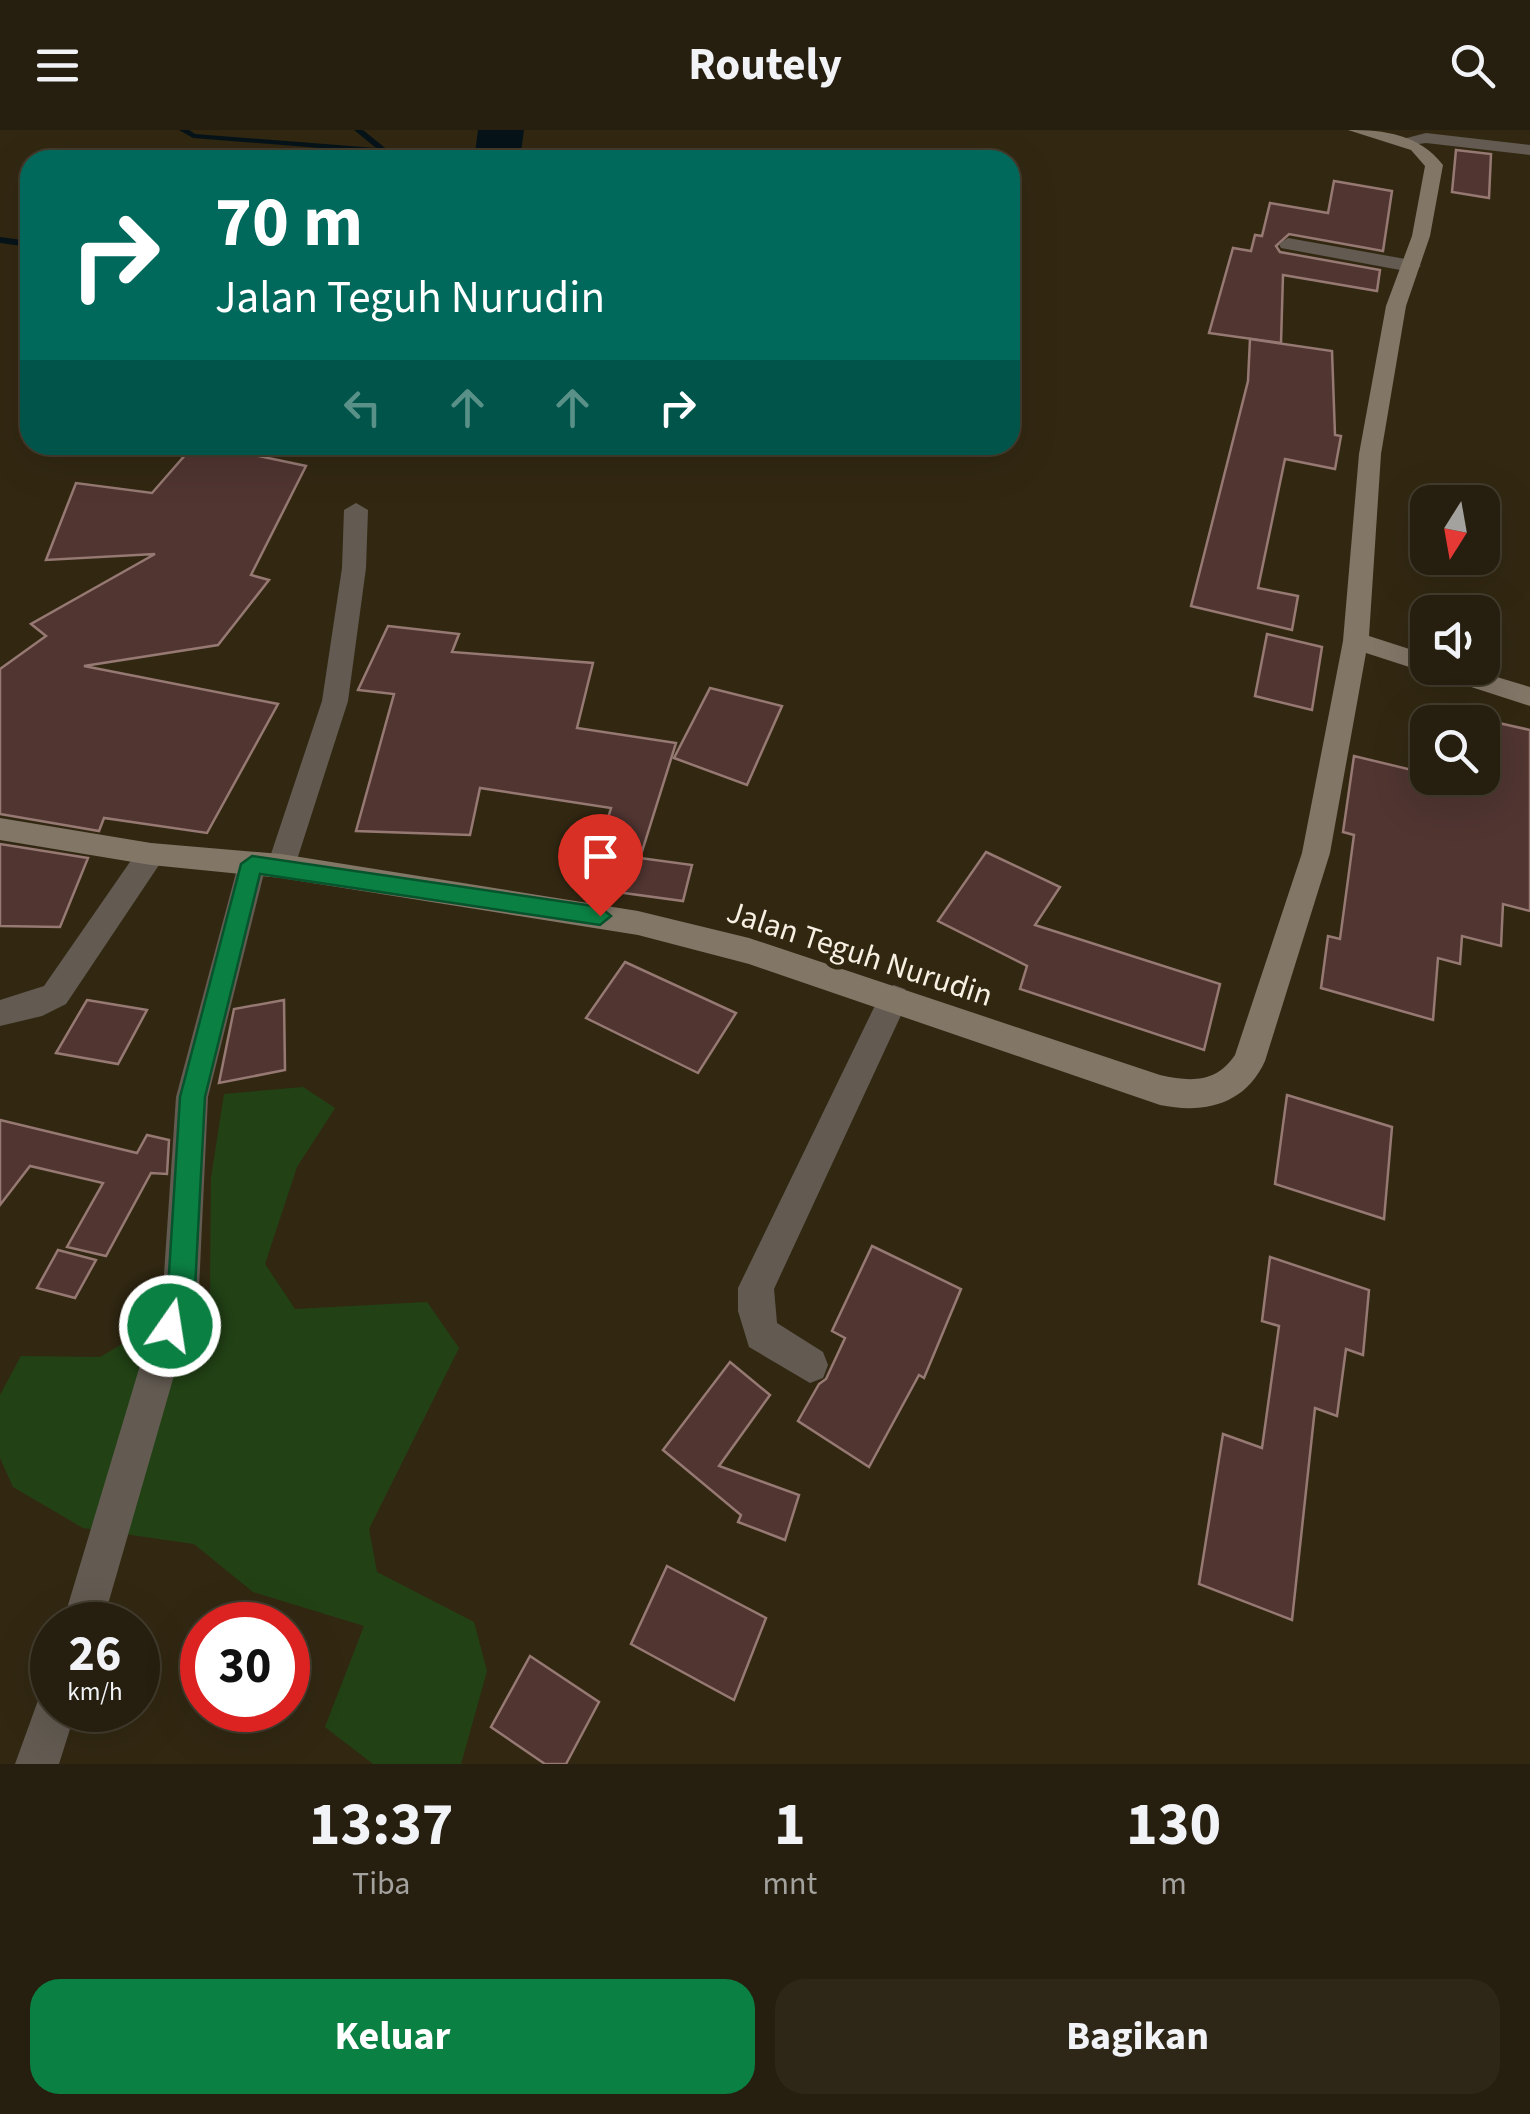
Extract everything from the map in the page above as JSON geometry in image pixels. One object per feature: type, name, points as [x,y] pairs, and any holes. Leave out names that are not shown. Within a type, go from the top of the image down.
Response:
[{"type":"street","points":[[1356,130],[1404,141],[1426,138],[1530,150]]},
{"type":"street","name":"Jalan Teguh Nurudin","points":[[0,829],[151,854],[266,865],[638,923],[749,951],[1160,1090],[1196,1095],[1220,1090],[1238,1078],[1249,1061],[1316,854],[1356,641],[1370,454],[1396,306],[1411,266],[1434,164],[1426,152],[1404,141]]},
{"type":"street","points":[[1288,244],[1411,266]]},
{"type":"street","points":[[89,1602],[182,1289],[192,1097],[266,865],[335,701],[354,568],[356,510]]},
{"type":"street","points":[[1356,641],[1410,658]]},
{"type":"street","points":[[1492,685],[1530,697]]},
{"type":"street","points":[[0,1013],[42,1003],[55,995],[151,854]]},
{"type":"street","points":[[810,1366],[762,1334],[756,1288],[894,998]]},
{"type":"street","points":[[37,1764],[48,1732]]},
{"type":"green space","points":[[303,1087],[335,1108],[297,1167],[265,1264],[295,1309],[427,1302],[459,1348],[369,1529],[377,1572],[474,1622],[487,1671],[461,1764],[373,1764],[325,1727],[364,1626],[310,1609],[310,1602],[286,1602],[253,1592],[194,1544],[83,1528],[13,1487],[0,1458],[0,1395],[21,1356],[100,1357],[210,1292],[211,1178],[224,1094]]},
{"type":"building","points":[[1456,150],[1491,154],[1489,198],[1452,192]]},
{"type":"building","points":[[1334,181],[1392,191],[1383,251],[1289,234],[1276,246],[1280,252],[1380,270],[1377,291],[1283,275],[1281,343],[1209,333],[1233,248],[1251,251],[1255,235],[1262,236],[1270,203],[1328,213]]},
{"type":"building","points":[[1250,339],[1332,351],[1335,435],[1341,436],[1335,469],[1285,459],[1258,588],[1298,596],[1292,630],[1191,606],[1248,381]]},
{"type":"building","points":[[185,455],[254,455],[306,466],[251,575],[269,580],[218,645],[84,666],[278,704],[207,833],[104,818],[99,831],[0,814],[0,669],[46,636],[31,624],[155,554],[46,560],[76,483],[152,493]]},
{"type":"building","points":[[388,626],[459,634],[452,652],[593,663],[577,728],[676,743],[640,858],[692,865],[683,901],[587,888],[611,808],[480,788],[470,835],[356,831],[394,694],[358,690]]},
{"type":"building","points":[[1267,634],[1322,647],[1312,710],[1255,696]]},
{"type":"building","points":[[710,688],[782,706],[747,785],[674,758]]},
{"type":"building","points":[[1500,723],[1530,730],[1530,911],[1503,904],[1501,946],[1462,936],[1460,964],[1438,958],[1433,1020],[1321,988],[1328,936],[1340,939],[1354,835],[1343,832],[1354,756],[1410,770],[1410,795],[1500,795]]},
{"type":"building","points":[[0,844],[88,858],[60,927],[0,926]]},
{"type":"building","points":[[986,852],[1060,887],[1035,925],[1220,984],[1204,1050],[1020,989],[1027,966],[938,921]]},
{"type":"building","points":[[625,962],[736,1013],[698,1073],[586,1018]]},
{"type":"building","points":[[87,1000],[147,1010],[118,1064],[56,1053]]},
{"type":"building","points":[[284,1000],[285,1070],[219,1083],[234,1009]]},
{"type":"building","points":[[1287,1095],[1392,1127],[1384,1219],[1275,1184]]},
{"type":"building","points":[[0,1120],[137,1153],[147,1135],[169,1140],[167,1174],[151,1173],[106,1256],[67,1247],[103,1183],[30,1166],[0,1205]]},
{"type":"building","points":[[872,1246],[961,1289],[924,1378],[919,1375],[869,1467],[798,1421],[819,1384],[826,1379],[845,1338],[832,1331]]},
{"type":"building","points":[[58,1250],[96,1260],[75,1298],[37,1288]]},
{"type":"building","points":[[1270,1257],[1369,1290],[1363,1355],[1346,1349],[1337,1416],[1315,1408],[1292,1620],[1199,1584],[1223,1434],[1262,1448],[1279,1326],[1262,1321]]},
{"type":"building","points":[[730,1362],[770,1395],[719,1466],[799,1495],[785,1540],[738,1522],[741,1515],[663,1450]]},
{"type":"building","points":[[667,1566],[766,1618],[734,1700],[631,1644]]},
{"type":"building","points":[[530,1656],[599,1702],[566,1764],[545,1764],[491,1727]]},
{"type":"waterway","points":[[183,130],[193,136],[369,150]]},
{"type":"waterway","points":[[358,130],[383,150]]},
{"type":"waterway","points":[[498,150],[501,130]]},
{"type":"waterway","points":[[0,240],[20,243]]},
{"type":"route","points":[[170,1326],[182,1289],[192,1097],[252,864],[600,916]]}]
